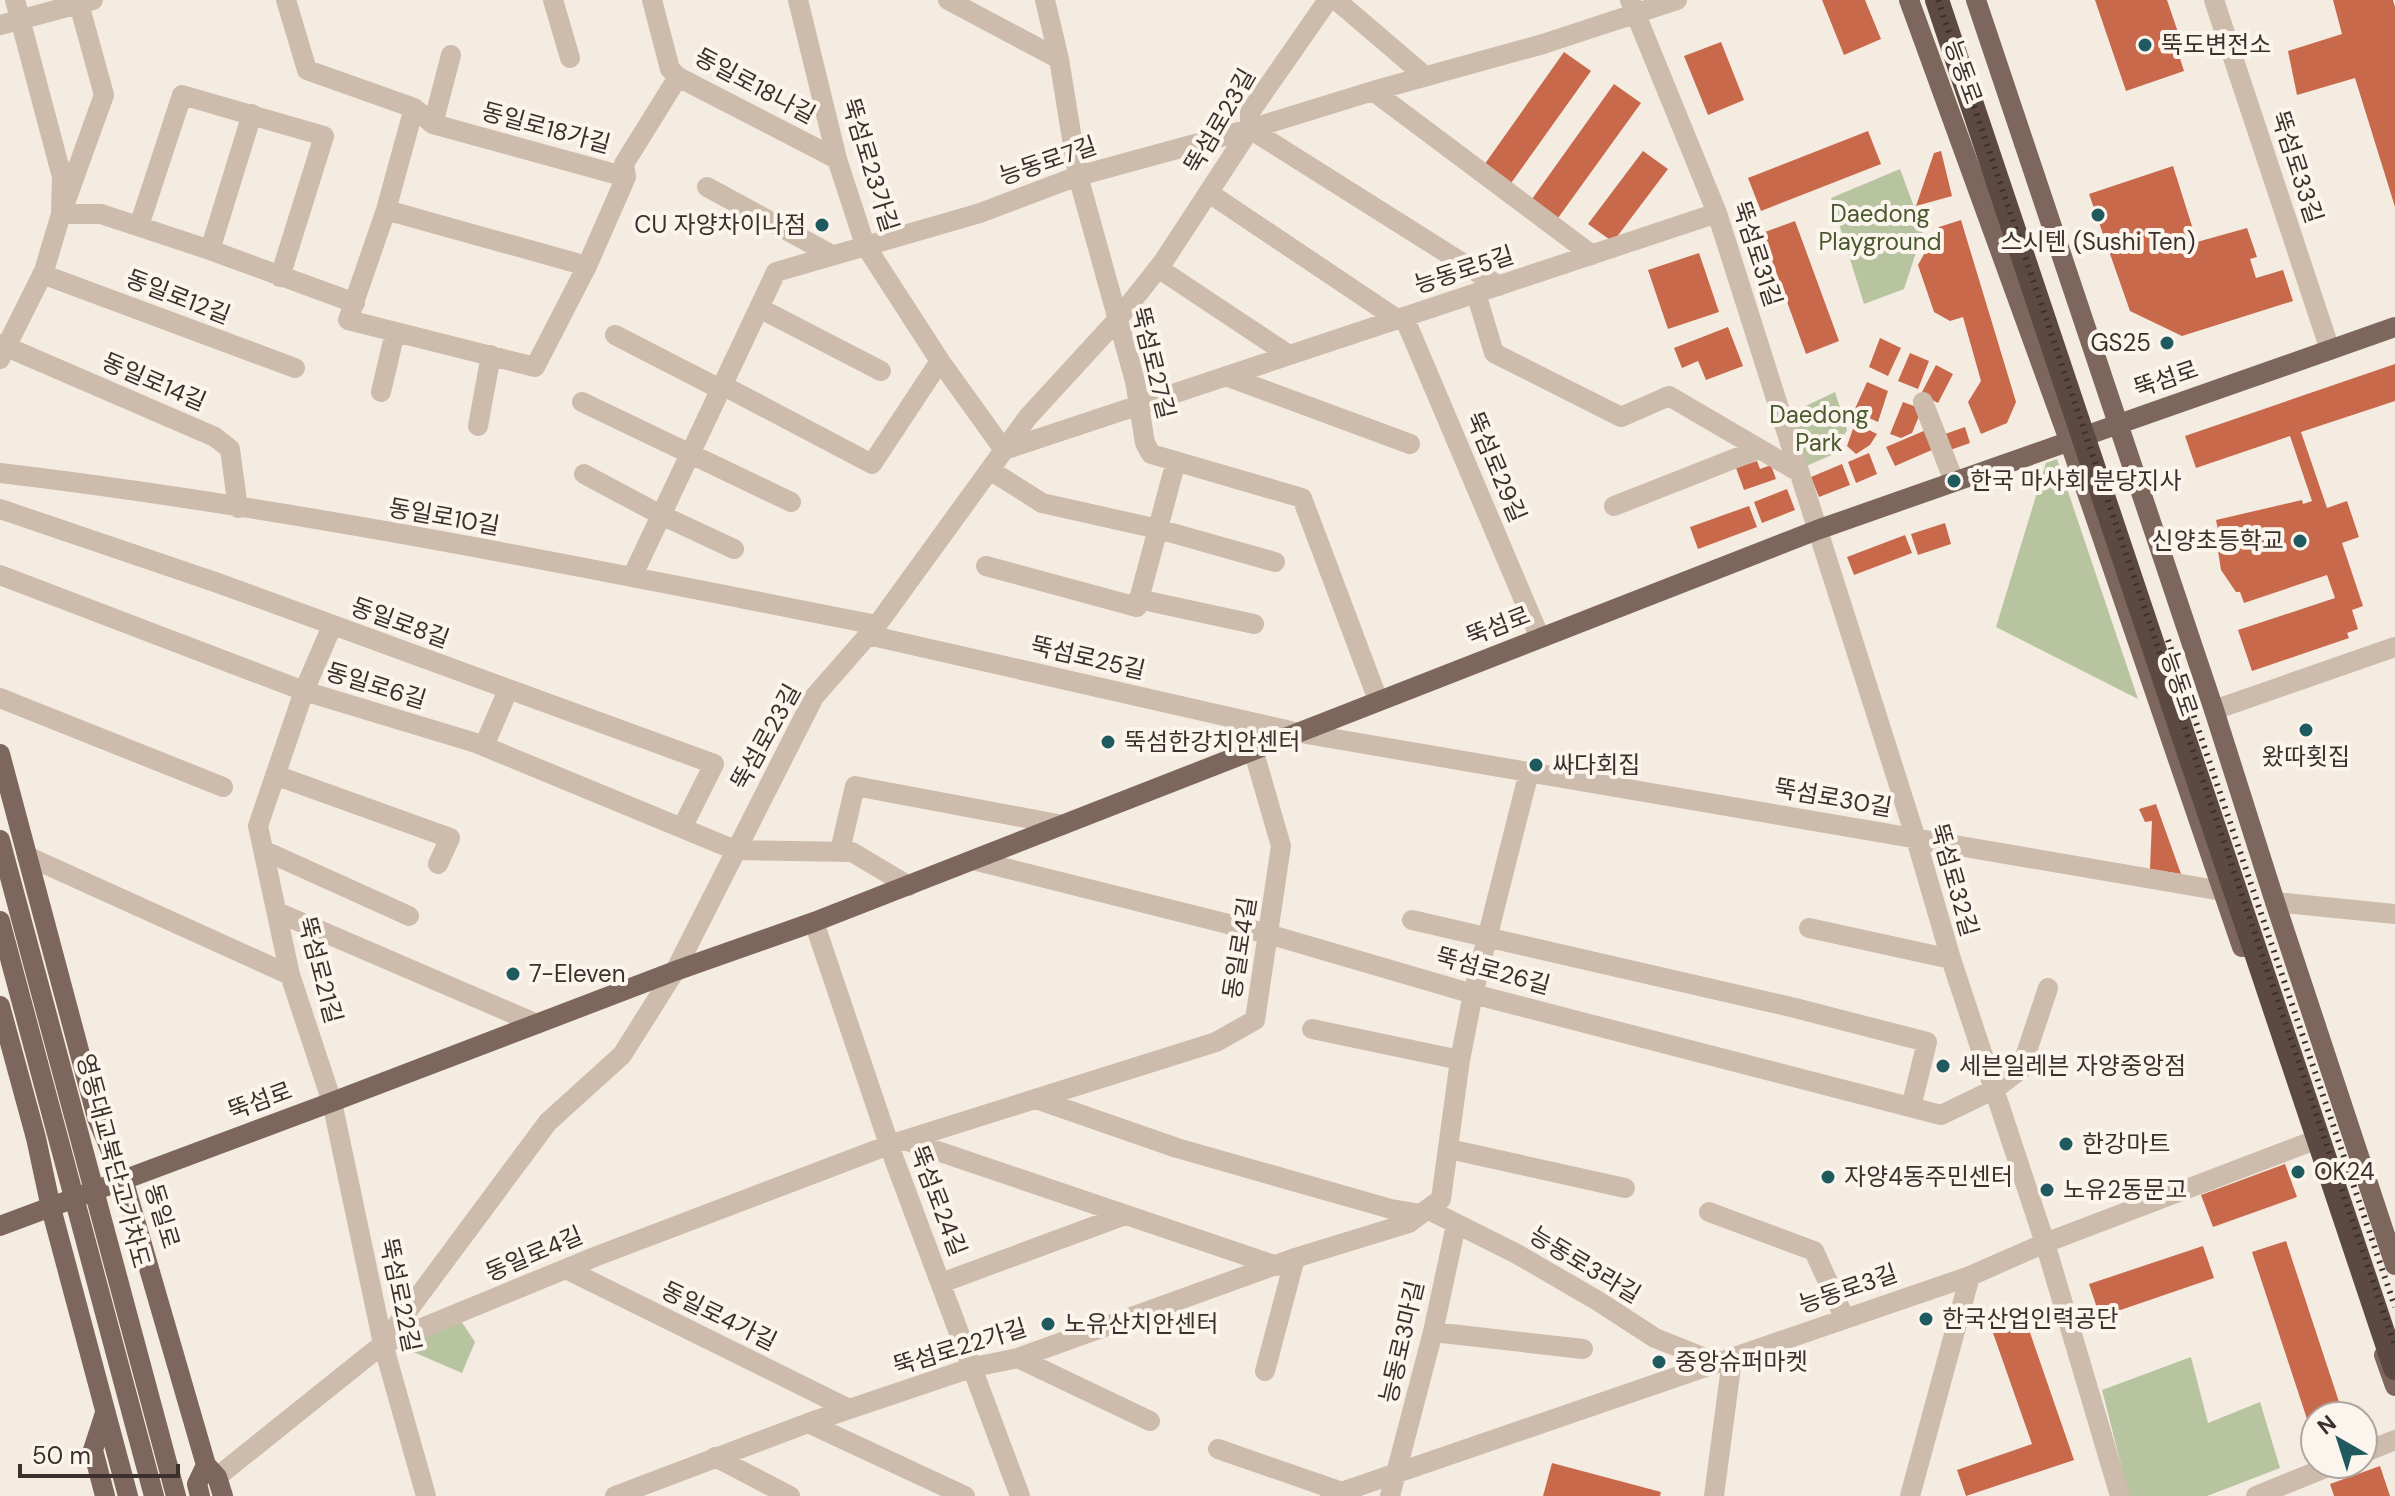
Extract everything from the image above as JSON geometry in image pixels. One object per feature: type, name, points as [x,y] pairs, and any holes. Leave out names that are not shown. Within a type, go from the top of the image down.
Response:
[{"type":"highway","points":[[1937,0],[2395,1368]]},
{"type":"highway","points":[[1950,0],[2395,1321]]},
{"type":"main road","name":"능동로","points":[[1909,0],[2069,440],[2395,1386]]},
{"type":"main road","name":"능동로","points":[[1976,0],[2214,710],[2395,1265]]},
{"type":"main road","name":"뚝섬로","points":[[0,1226],[909,886],[1295,732],[1817,530],[2395,327]]},
{"type":"main road","name":"동일로","points":[[0,754],[97,1118],[123,1179],[215,1479]]},
{"type":"main road","name":"영동대교북단고가차도","points":[[0,840],[176,1496]]},
{"type":"main road","points":[[0,921],[154,1496]]},
{"type":"main road","points":[[0,1006],[128,1496]]},
{"type":"main road","points":[[105,1413],[93,1450],[105,1496]]},
{"type":"main road","points":[[200,1496],[197,1484],[215,1479]]},
{"type":"street","name":"동일로18가길","points":[[286,0],[307,70],[414,108],[433,124],[626,177],[624,164],[678,77]]},
{"type":"street","points":[[553,0],[570,58]]},
{"type":"street","name":"동일로18나길","points":[[652,0],[670,69],[678,77],[837,159]]},
{"type":"street","name":"뚝섬로23가길","points":[[798,0],[837,159],[865,245],[940,361],[1004,450]]},
{"type":"street","points":[[948,0],[1059,59]]},
{"type":"street","name":"뚝섬로27길","points":[[1045,0],[1059,59],[1078,176],[1135,381],[1145,443],[1151,454],[1302,498],[1378,700]]},
{"type":"street","name":"뚝섬로23길","points":[[675,971],[814,697],[872,630],[1028,417],[1117,320],[1158,268],[1250,129],[1250,112],[1328,0]]},
{"type":"street","points":[[1336,0],[1425,76]]},
{"type":"street","name":"능동로7길","points":[[632,577],[776,272],[980,213],[1078,176],[1543,44],[1632,7],[1677,0]]},
{"type":"street","name":"뚝섬로33길","points":[[2214,0],[2330,350]]},
{"type":"street","points":[[2,350],[42,274],[104,95],[86,2],[12,15],[62,177],[61,214]]},
{"type":"street","name":"뚝섬로31길","points":[[1632,7],[1717,213],[1817,530]]},
{"type":"street","points":[[433,124],[451,55]]},
{"type":"street","points":[[1373,91],[1592,255]]},
{"type":"street","points":[[139,226],[182,95],[324,136],[280,277]]},
{"type":"street","points":[[414,108],[386,210],[348,320],[535,367],[587,266],[626,177]]},
{"type":"street","points":[[210,250],[252,114]]},
{"type":"street","points":[[1250,129],[1499,286]]},
{"type":"street","points":[[707,187],[832,255]]},
{"type":"street","points":[[1209,193],[1401,318]]},
{"type":"street","points":[[386,210],[587,266]]},
{"type":"street","name":"능동로5길","points":[[1004,450],[1717,213]]},
{"type":"street","points":[[61,214],[101,214],[355,303]]},
{"type":"street","points":[[1158,268],[1289,355]]},
{"type":"street","name":"동일로12길","points":[[42,274],[295,368]]},
{"type":"street","points":[[1476,293],[1494,353],[1621,417],[1669,396],[1799,472]]},
{"type":"street","points":[[759,308],[881,371]]},
{"type":"street","name":"뚝섬로29길","points":[[1401,318],[1540,638]]},
{"type":"street","points":[[381,392],[395,332]]},
{"type":"street","points":[[615,335],[872,464],[940,361]]},
{"type":"street","name":"동일로14길","points":[[2,350],[215,437],[230,449],[238,508]]},
{"type":"street","points":[[478,426],[491,355]]},
{"type":"street","points":[[1226,376],[1410,444]]},
{"type":"street","points":[[582,402],[791,502]]},
{"type":"street","points":[[1923,402],[1954,481]]},
{"type":"street","points":[[1614,506],[1759,449]]},
{"type":"street","points":[[986,566],[1137,607],[1176,461]]},
{"type":"street","points":[[990,470],[1042,503],[1158,529],[1275,562]]},
{"type":"street","name":"동일로10길","points":[[0,473],[238,508],[632,577],[872,630]]},
{"type":"street","points":[[584,474],[734,549]]},
{"type":"street","name":"동일로8길","points":[[0,509],[215,582],[714,764],[682,828]]},
{"type":"street","name":"뚝섬로32길","points":[[1817,530],[1951,959],[2045,1243],[2120,1496]]},
{"type":"street","name":"동일로6길","points":[[0,575],[304,691],[484,746],[735,850]]},
{"type":"street","points":[[1138,599],[1254,624]]},
{"type":"street","name":"뚝섬로21길","points":[[332,626],[304,691],[258,826],[290,975],[332,1102]]},
{"type":"street","name":"뚝섬로25길","points":[[872,630],[1295,732]]},
{"type":"street","points":[[2214,710],[2395,647]]},
{"type":"street","points":[[484,746],[508,690]]},
{"type":"street","points":[[0,698],[223,787]]},
{"type":"street","name":"뚝섬로30길","points":[[1295,732],[2222,891]]},
{"type":"street","name":"동일로4길","points":[[215,1479],[383,1344],[757,1194],[897,1143],[1216,1042],[1255,1020],[1281,846],[1253,749]]},
{"type":"street","points":[[1036,1099],[1177,1148],[1391,1209],[1430,1207],[1449,1149],[1460,1060],[1473,994],[1529,772]]},
{"type":"street","points":[[275,775],[450,838],[438,864]]},
{"type":"street","points":[[840,851],[855,786],[1063,825]]},
{"type":"street","name":"뚝섬로21길","points":[[263,850],[409,916]]},
{"type":"street","points":[[735,850],[852,852],[909,886]]},
{"type":"street","points":[[27,856],[290,975]]},
{"type":"street","name":"뚝섬로26길","points":[[973,860],[1268,934],[1473,994],[1941,1115],[1995,1089],[2021,1069],[2048,988]]},
{"type":"street","points":[[2275,902],[2395,914]]},
{"type":"street","points":[[277,912],[537,1024]]},
{"type":"street","points":[[1412,920],[1795,1008],[1927,1042],[1911,1107]]},
{"type":"street","name":"뚝섬로24길","points":[[814,922],[897,1143],[941,1283],[1020,1496]]},
{"type":"street","points":[[1809,928],[1951,959]]},
{"type":"street","points":[[383,1344],[548,1122],[622,1055],[675,971]]},
{"type":"street","points":[[1312,1029],[1460,1060]]},
{"type":"street","name":"뚝섬로22길","points":[[332,1102],[383,1344],[426,1496]]},
{"type":"street","name":"능동로3길","points":[[1336,1494],[1970,1276],[2045,1243],[2310,1142]]},
{"type":"street","points":[[897,1143],[1286,1262],[1265,1371]]},
{"type":"street","points":[[1449,1149],[1625,1188]]},
{"type":"street","name":"능동로3라길","points":[[1430,1207],[1456,1225],[1517,1254],[1598,1301],[1655,1338],[1725,1361]]},
{"type":"street","name":"뚝섬로22가길","points":[[615,1496],[808,1423],[974,1367],[1018,1358],[1286,1262],[1409,1223],[1430,1207]]},
{"type":"street","points":[[1709,1212],[1814,1251],[1844,1317]]},
{"type":"street","points":[[941,1283],[1125,1215]]},
{"type":"street","name":"능동로3마길","points":[[1398,1471],[1456,1225]]},
{"type":"street","name":"동일로4가길","points":[[566,1269],[849,1409]]},
{"type":"street","points":[[1910,1496],[1970,1276]]},
{"type":"street","points":[[1433,1332],[1583,1349]]},
{"type":"street","points":[[1018,1358],[1150,1421]]},
{"type":"street","points":[[1714,1496],[1725,1361]]},
{"type":"street","points":[[808,1423],[965,1496]]},
{"type":"street","points":[[1218,1449],[1336,1494]]},
{"type":"street","points":[[715,1457],[790,1496]]},
{"type":"street","points":[[1390,1496],[1398,1471]]},
{"type":"street","points":[[2256,1496],[2299,1479]]},
{"type":"green space","name":"Daedong Playground","points":[[1900,169],[1923,231],[1904,289],[1864,304],[1831,198]]},
{"type":"green space","name":"Daedong Park","points":[[1835,392],[1847,430],[1834,454],[1804,467],[1789,414]]},
{"type":"green space","points":[[2057,459],[2138,699],[1996,627],[2046,463]]},
{"type":"green space","points":[[461,1321],[475,1342],[462,1373],[397,1345]]},
{"type":"green space","points":[[2191,1357],[2208,1423],[2260,1402],[2280,1468],[2207,1496],[2129,1496],[2102,1390]]},
{"type":"building","points":[[1822,0],[1865,0],[1881,39],[1844,55]]},
{"type":"building","name":"뚝도변전소","points":[[2095,0],[2167,0],[2182,44],[2176,46],[2184,71],[2126,91]]},
{"type":"building","points":[[2333,0],[2393,0],[2395,207],[2355,78],[2297,95],[2288,51],[2342,34]]},
{"type":"building","points":[[1721,42],[1744,100],[1708,115],[1684,56]]},
{"type":"building","points":[[1564,52],[1591,71],[1509,186],[1482,168]]},
{"type":"building","points":[[1614,84],[1641,103],[1558,218],[1532,199]]},
{"type":"building","points":[[1868,131],[1881,164],[1761,211],[1748,178]]},
{"type":"building","points":[[1643,151],[1668,169],[1613,242],[1588,224]]},
{"type":"building","points":[[1941,151],[1952,196],[1916,206],[1934,153]]},
{"type":"building","points":[[2173,166],[2197,242],[2247,228],[2257,257],[2250,259],[2256,278],[2283,270],[2293,301],[2182,336],[2130,311],[2089,194]]},
{"type":"building","points":[[1961,220],[2016,402],[2007,423],[1981,434],[1968,402],[1981,381],[1963,317],[1950,321],[1934,312],[1918,265],[1939,227]]},
{"type":"building","points":[[1795,221],[1839,341],[1806,354],[1762,233]]},
{"type":"building","points":[[1699,253],[1719,312],[1668,329],[1648,270]]},
{"type":"building","points":[[1728,327],[1743,366],[1706,380],[1698,361],[1682,368],[1674,348]]},
{"type":"building","points":[[1880,338],[1901,348],[1888,376],[1869,367]]},
{"type":"building","points":[[1910,353],[1929,361],[1918,389],[1898,381]]},
{"type":"building","points":[[2395,364],[2395,401],[2301,432],[2327,508],[2347,501],[2359,537],[2342,543],[2363,606],[2352,610],[2358,629],[2347,633],[2349,638],[2252,671],[2238,630],[2335,598],[2327,575],[2244,603],[2240,592],[2236,592],[2221,570],[2217,544],[2221,544],[2216,520],[2302,500],[2303,504],[2312,501],[2290,436],[2196,468],[2185,436]]},
{"type":"building","points":[[1936,365],[1953,374],[1938,403],[1921,394]]},
{"type":"building","points":[[1867,382],[1888,391],[1878,422],[1854,411]]},
{"type":"building","points":[[1903,402],[1922,409],[1912,433],[1901,438],[1890,434]]},
{"type":"building","points":[[1855,423],[1877,434],[1870,445],[1856,454],[1847,446]]},
{"type":"building","points":[[1965,427],[1970,443],[1950,450],[1945,434]]},
{"type":"building","points":[[1926,430],[1934,449],[1895,466],[1886,447]]},
{"type":"building","points":[[1869,453],[1877,474],[1856,483],[1848,462]]},
{"type":"building","points":[[1757,461],[1760,469],[1771,465],[1776,479],[1744,490],[1736,468]]},
{"type":"building","points":[[1842,464],[1850,485],[1819,497],[1811,477]]},
{"type":"building","points":[[1787,489],[1795,510],[1762,523],[1754,502]]},
{"type":"building","points":[[1749,506],[1757,527],[1698,549],[1690,527]]},
{"type":"building","points":[[1945,523],[1951,544],[1918,555],[1911,534]]},
{"type":"building","points":[[1905,535],[1912,553],[1854,575],[1847,557]]},
{"type":"building","points":[[2156,804],[2181,874],[2150,869],[2152,821],[2145,822],[2139,809]]},
{"type":"building","points":[[2285,1164],[2297,1197],[2213,1227],[2201,1195]]},
{"type":"building","points":[[2286,1241],[2338,1400],[2301,1400],[2252,1252]]},
{"type":"building","points":[[2203,1246],[2214,1278],[2100,1317],[2089,1284]]},
{"type":"building","points":[[2026,1321],[2074,1460],[1966,1496],[1957,1470],[2032,1444],[1993,1333]]},
{"type":"building","points":[[1552,1463],[1661,1492],[1660,1496],[1543,1496]]},
{"type":"building","points":[[2379,1466],[2390,1496],[2334,1496],[2330,1484],[2341,1480],[2379,1480]]},
{"type":"railway","points":[[1938,0],[2395,1346]]},
{"type":"railway","points":[[2168,640],[2395,1307]]},
{"type":"place","name":"뚝도변전소","points":[[2145,45]]},
{"type":"place","name":"스시텐 (Sushi Ten)","points":[[2098,215]]},
{"type":"place","name":"CU 자양차이나점","points":[[822,225]]},
{"type":"place","name":"GS25","points":[[2167,343]]},
{"type":"place","name":"한국 마사회 분당지사","points":[[1954,481]]},
{"type":"place","name":"신양초등학교","points":[[2300,541]]},
{"type":"place","name":"왔따횟집","points":[[2306,730]]},
{"type":"place","name":"뚝섬한강치안센터","points":[[1108,742]]},
{"type":"place","name":"싸다회집","points":[[1536,765]]},
{"type":"place","name":"7-Eleven","points":[[513,974]]},
{"type":"place","name":"세븐일레븐 자양중앙점","points":[[1943,1066]]},
{"type":"place","name":"한강마트","points":[[2066,1144]]},
{"type":"place","name":"OK24","points":[[2298,1172]]},
{"type":"place","name":"자양4동주민센터","points":[[1828,1177]]},
{"type":"place","name":"노유2동문고","points":[[2047,1190]]},
{"type":"place","name":"한국산업인력공단","points":[[1926,1319]]},
{"type":"place","name":"노유산치안센터","points":[[1048,1324]]},
{"type":"place","name":"중앙슈퍼마켓","points":[[1659,1362]]}]
